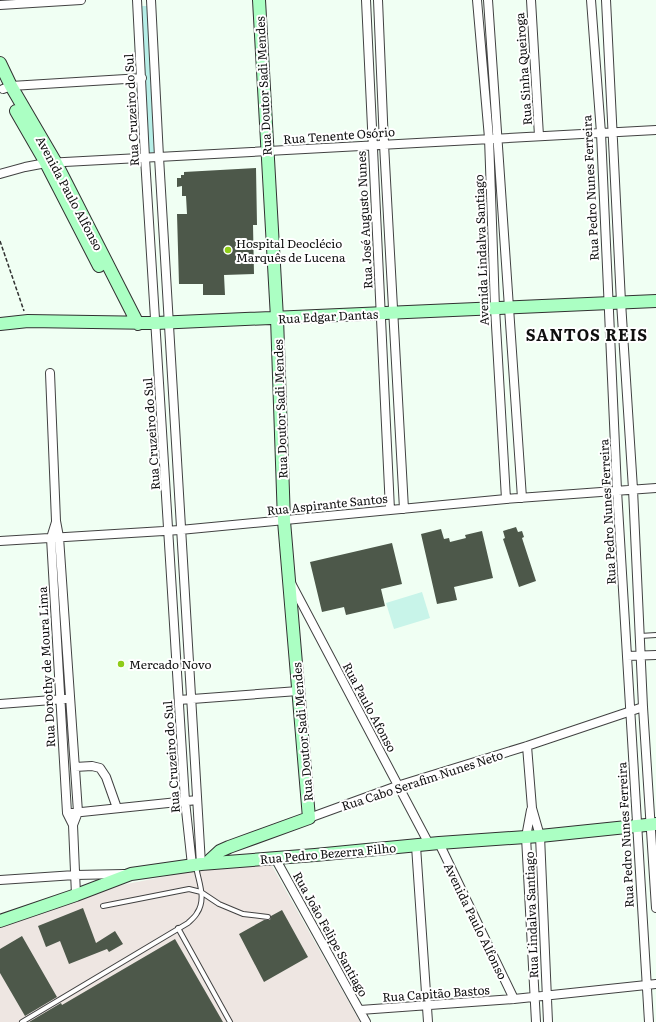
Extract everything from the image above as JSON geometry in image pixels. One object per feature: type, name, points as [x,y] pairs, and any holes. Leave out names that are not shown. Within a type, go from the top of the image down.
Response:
[{"type":"main road","name":"Rua Doutor Sadi Mendes","points":[[259,0],[277,318],[284,521],[309,818]]},
{"type":"main road","name":"Avenida Paulo Alfonso","points":[[0,63],[5,86],[51,163],[134,323]]},
{"type":"main road","name":"Rua Edgar Dantas","points":[[0,324],[23,321],[169,323],[656,301]]},
{"type":"main road","points":[[0,316],[23,321]]},
{"type":"main road","name":"Rua Cabo Serafim Nunes Neto","points":[[199,864],[220,851],[309,818]]},
{"type":"main road","name":"Rua Pedro Bezerra Filho","points":[[131,874],[199,864],[540,836],[654,824]]},
{"type":"main road","points":[[0,921],[131,874]]},
{"type":"street","points":[[0,5],[29,2],[81,0]]},
{"type":"street","name":"Rua Cruzeiro do Sul","points":[[137,0],[145,158],[185,801],[199,864]]},
{"type":"street","name":"Rua Cruzeiro do Sul","points":[[151,0],[179,489],[180,530],[192,700],[199,864]]},
{"type":"street","name":"Rua José Augusto Nunes","points":[[366,0],[390,510]]},
{"type":"street","name":"Rua José Augusto Nunes","points":[[378,0],[384,144],[404,509]]},
{"type":"street","name":"Avenida Lindalva Santiago","points":[[477,0],[489,138],[495,308],[506,499]]},
{"type":"street","name":"Avenida Lindalva Santiago","points":[[488,0],[522,498]]},
{"type":"street","name":"Rua Sinha Queiroga","points":[[531,0],[539,136]]},
{"type":"street","name":"Rua Pedro Nunes Ferreira","points":[[591,0],[600,133],[617,490],[649,1022]]},
{"type":"street","name":"Rua Pedro Nunes Ferreira","points":[[606,0],[621,302],[633,489],[643,707],[654,824],[656,908]]},
{"type":"street","points":[[5,86],[142,78]]},
{"type":"street","name":"Rua Tenente Osório","points":[[0,174],[25,167],[51,163],[656,130]]},
{"type":"street","name":"Rua Dorothy de Moura Lima","points":[[50,373],[56,521],[59,538],[78,812],[73,825]]},
{"type":"street","points":[[161,402],[174,401]]},
{"type":"street","name":"Rua Aspirante Santos","points":[[0,541],[180,530],[506,499],[656,488]]},
{"type":"street","points":[[166,490],[179,489]]},
{"type":"street","name":"Rua Dorothy de Moura Lima","points":[[56,521],[51,538],[67,813],[73,825],[76,895]]},
{"type":"street","name":"Rua Paulo Afonso","points":[[290,580],[397,786],[434,844]]},
{"type":"street","points":[[627,656],[656,654]]},
{"type":"street","points":[[179,700],[298,691]]},
{"type":"street","points":[[0,704],[70,699]]},
{"type":"street","name":"Rua Cabo Serafim Nunes Neto","points":[[309,818],[397,786],[527,746],[643,707]]},
{"type":"street","name":"Rua Lindalva Santiago","points":[[527,746],[532,808],[540,836],[548,1022]]},
{"type":"street","points":[[75,767],[92,766],[100,768],[106,777],[118,808]]},
{"type":"street","points":[[67,813],[197,800]]},
{"type":"street","name":"Rua Lindalva Santiago","points":[[532,808],[526,836],[536,1022]]},
{"type":"street","name":"Avenida Paulo Alfonso","points":[[434,844],[514,999]]},
{"type":"street","points":[[416,846],[428,1022]]},
{"type":"street","name":"Rua João Felipe Santiago","points":[[275,858],[366,1022]]},
{"type":"street","name":"Rua Pedro Bezerra Filho","points":[[0,880],[76,875],[131,874]]},
{"type":"street","points":[[640,885],[655,884]]},
{"type":"street","name":"Rua Capitão Bastos","points":[[360,1010],[514,999],[656,984]]},
{"type":"lane","points":[[640,636],[656,635]]},
{"type":"lane","points":[[22,1022],[188,923],[197,913],[202,900],[197,876],[199,864]]},
{"type":"lane","points":[[103,906],[189,889],[201,892],[220,904],[243,914],[268,917]]},
{"type":"lane","points":[[178,928],[230,1022]]},
{"type":"path","points":[[0,240],[15,286],[23,321]]},
{"type":"shaded area","points":[[140,6],[147,6],[154,152],[149,153]]},
{"type":"shaded area","points":[[422,592],[430,618],[394,629],[386,603]]},
{"type":"shaded area","points":[[271,864],[360,1022],[0,1022],[0,923],[101,889],[198,870],[205,871],[211,867]]},
{"type":"building","name":"Hospital Deoclécio Marquês de Lucena","points":[[256,168],[257,225],[253,225],[254,274],[224,275],[225,295],[203,295],[203,284],[179,284],[177,214],[187,214],[186,196],[182,196],[182,186],[177,187],[177,178],[181,178],[181,175],[184,175],[184,172]]},
{"type":"building","points":[[516,527],[518,532],[522,531],[524,537],[522,538],[536,581],[519,587],[503,539],[505,538],[503,531]]},
{"type":"building","points":[[441,529],[444,539],[449,538],[450,542],[466,538],[465,535],[482,531],[493,578],[454,587],[457,600],[437,604],[421,534]]},
{"type":"building","points":[[392,543],[402,584],[381,589],[385,606],[346,615],[344,607],[322,612],[310,562]]},
{"type":"building","points":[[83,908],[96,943],[115,931],[123,944],[109,952],[107,949],[69,964],[60,941],[46,947],[38,926]]},
{"type":"building","points":[[282,910],[308,957],[264,982],[239,934],[264,920],[270,920],[271,916]]},
{"type":"building","points":[[22,936],[57,997],[25,1016],[0,973],[0,949]]},
{"type":"building","points":[[175,939],[223,1022],[29,1022],[61,1003],[62,1005]]},
{"type":"place","name":"Hospital Deoclécio Marquês de Lucena","points":[[228,250]]},
{"type":"place","name":"Mercado Novo","points":[[121,664]]},
{"type":"district","name":"SANTOS REIS","points":[[587,334]]}]
